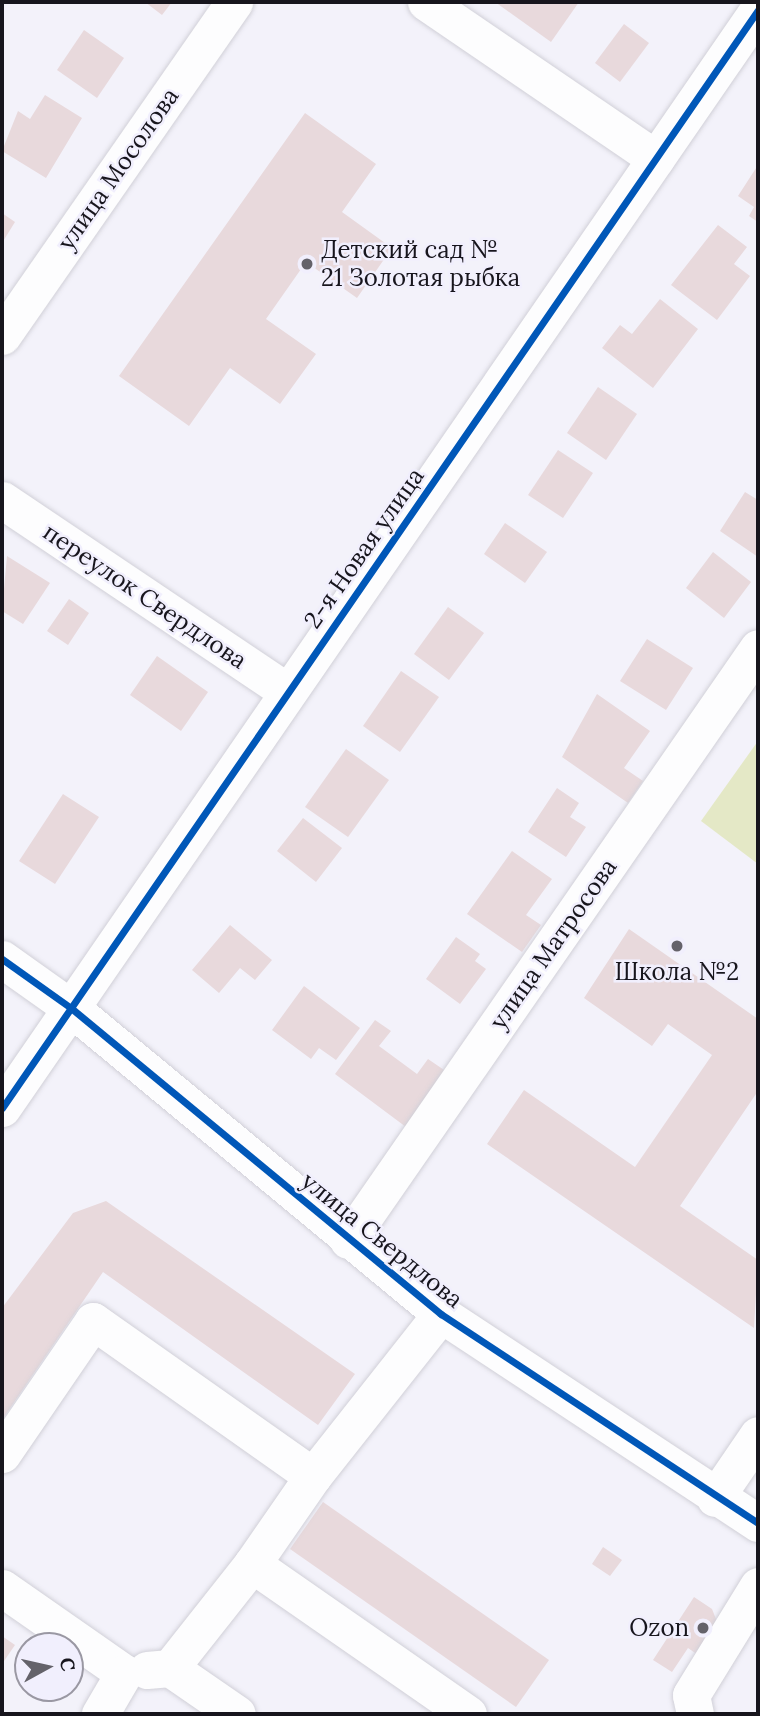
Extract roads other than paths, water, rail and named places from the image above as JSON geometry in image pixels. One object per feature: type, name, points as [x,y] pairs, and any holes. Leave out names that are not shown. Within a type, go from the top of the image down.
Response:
[{"type":"street","name":"улица Мосолова","points":[[2,337],[234,2]]},
{"type":"street","points":[[426,2],[656,159]]},
{"type":"street","name":"2-я Новая улица","points":[[2,1108],[758,10]]},
{"type":"street","name":"переулок Свердлова","points":[[2,500],[288,692]]},
{"type":"street","name":"улица Матросова","points":[[348,1240],[758,648]]},
{"type":"street","name":"улица Свердлова","points":[[2,959],[71,1008],[348,1240],[441,1314],[758,1523]]},
{"type":"street","points":[[170,1668],[252,1564],[313,1476],[441,1314]]},
{"type":"street","points":[[2,1454],[93,1321],[313,1476]]},
{"type":"street","points":[[715,1497],[758,1435]]},
{"type":"street","points":[[252,1564],[468,1714]]},
{"type":"street","points":[[695,1714],[691,1695],[758,1586]]},
{"type":"street","points":[[2,1588],[124,1673],[170,1668],[237,1714]]},
{"type":"street","points":[[100,1714],[124,1673]]},
{"type":"place","name":"Детский сад № 21 Золотая рыбка","points":[[307,264]]},
{"type":"place","name":"Школа №2","points":[[677,946]]},
{"type":"place","name":"Ozon","points":[[703,1628]]}]
